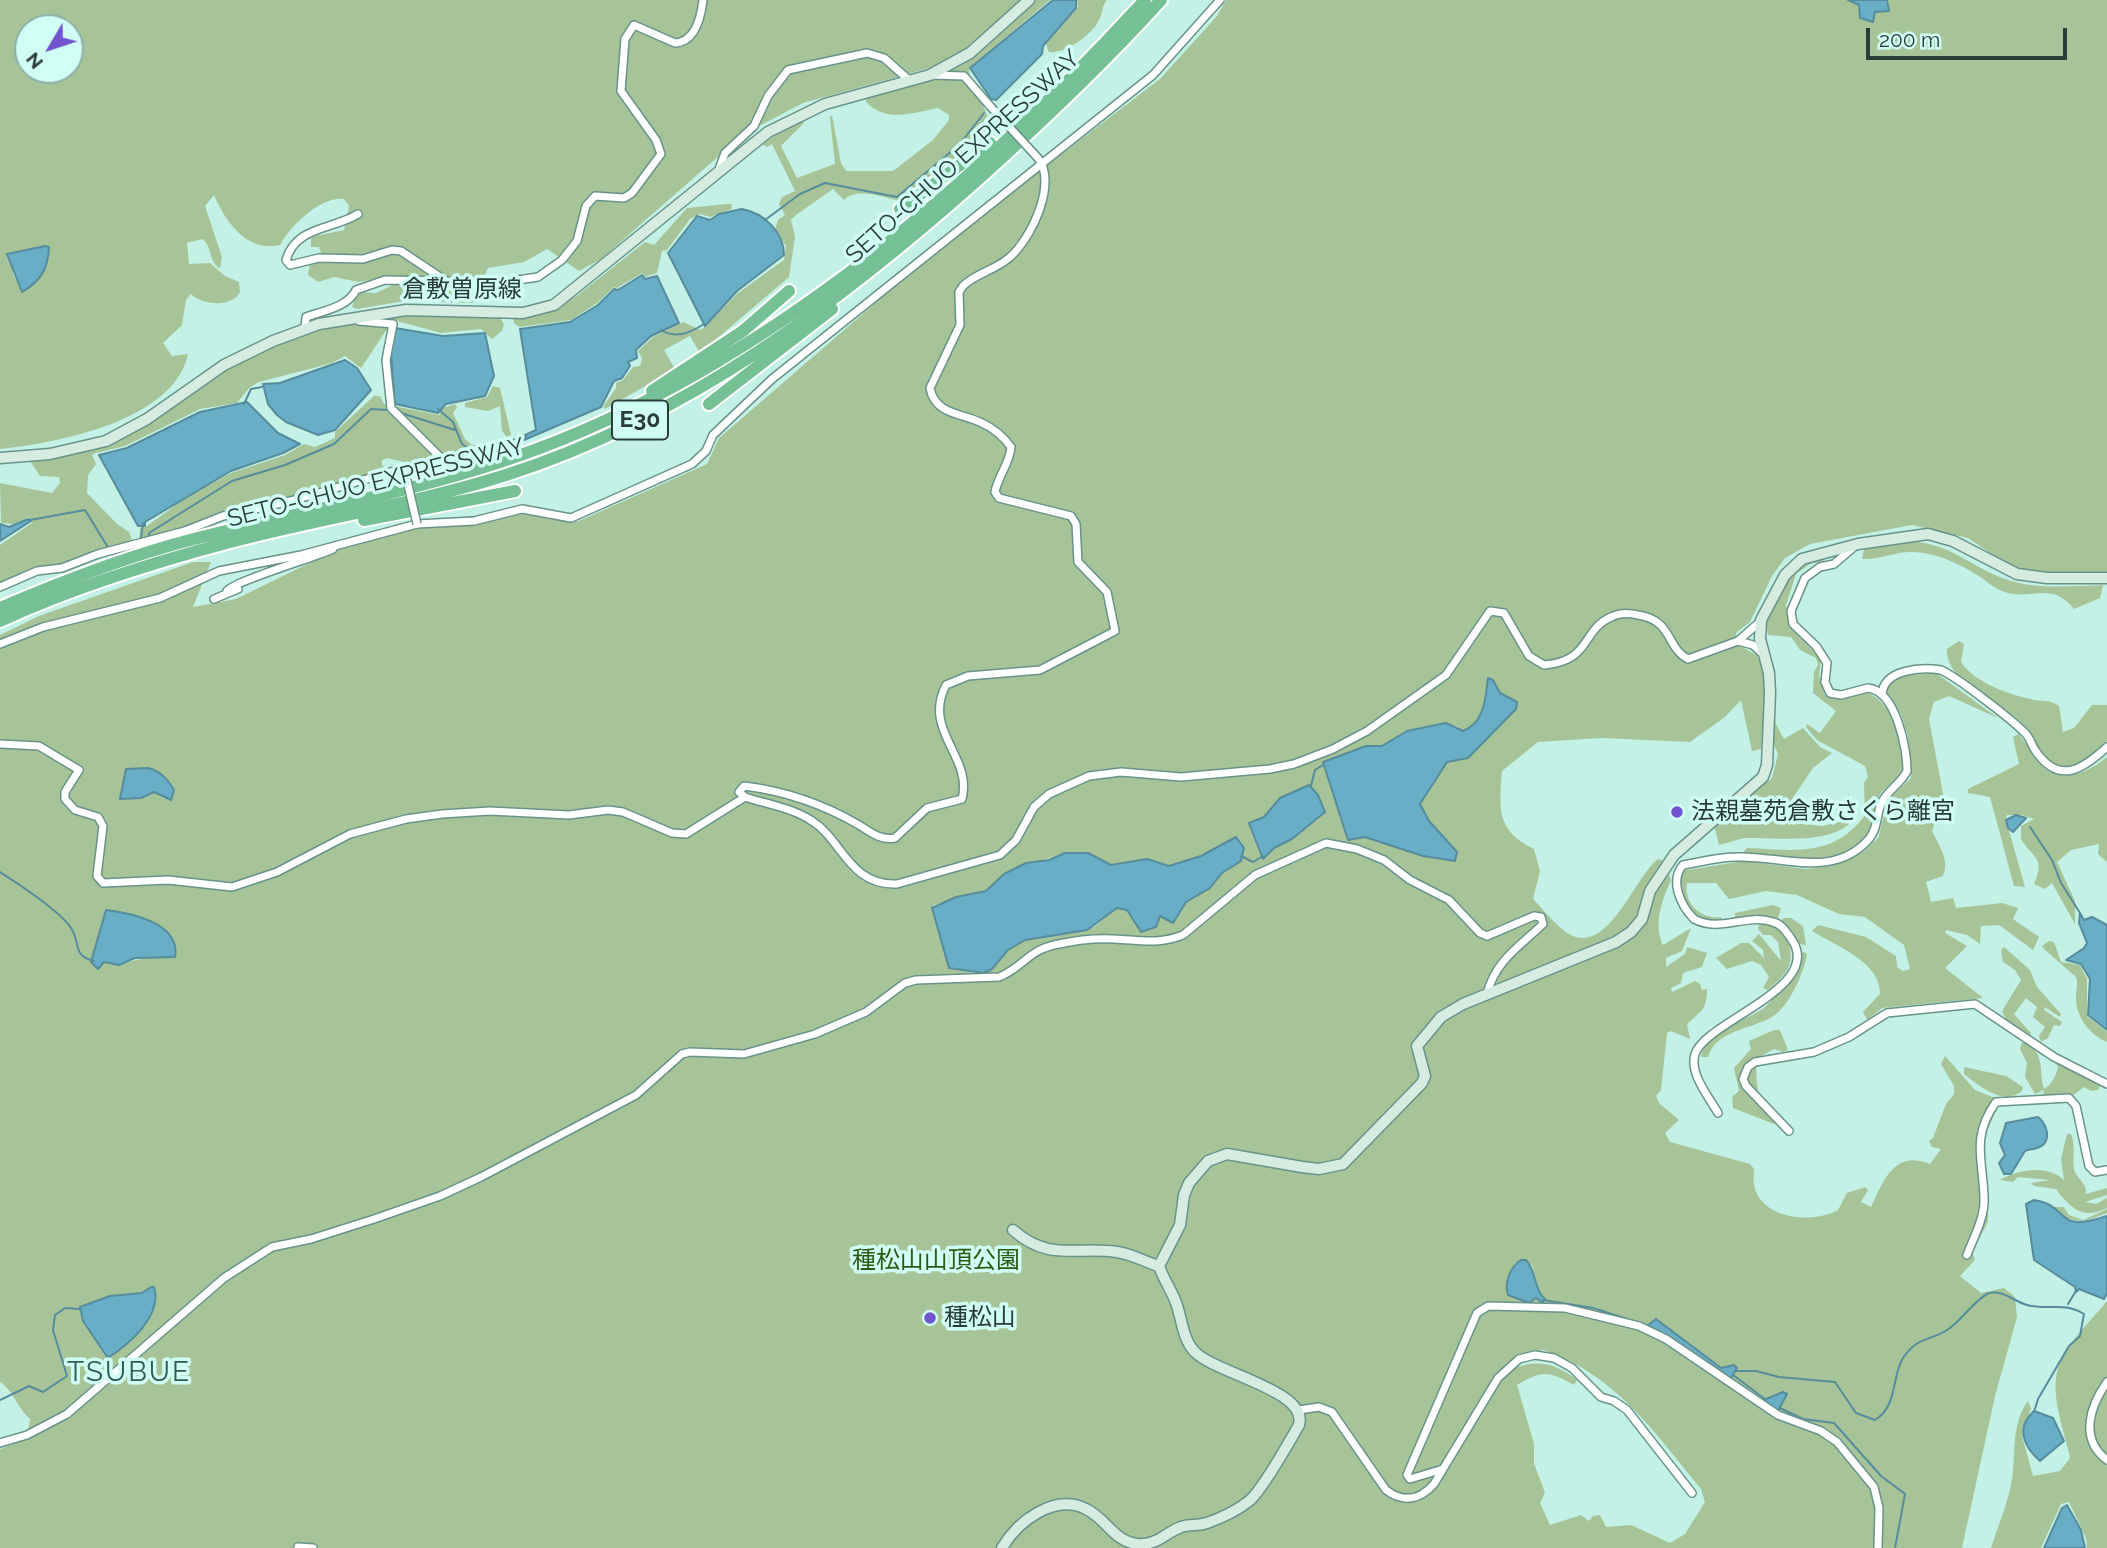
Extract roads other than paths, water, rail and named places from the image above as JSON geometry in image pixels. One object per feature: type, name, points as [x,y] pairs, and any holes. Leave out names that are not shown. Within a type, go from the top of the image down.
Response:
[{"type":"highway","name":"SETO-CHUO EXPRESSWAY","points":[[0,608],[88,572],[148,552],[454,476],[523,454],[599,425],[690,379],[774,326],[902,230],[1034,114],[1145,0]]},
{"type":"highway","name":"SETO-CHUO EXPRESSWAY","points":[[0,621],[48,600],[140,567],[506,475],[625,428],[689,396],[752,356],[902,245],[1059,105],[1161,0]]},
{"type":"highway","points":[[900,209],[1034,114]]},
{"type":"highway","points":[[709,404],[831,311],[902,245]]},
{"type":"highway","points":[[599,425],[743,331],[789,291]]},
{"type":"highway","points":[[327,521],[361,520],[515,491]]},
{"type":"street","points":[[305,328],[306,317],[342,304],[352,297],[356,290],[385,279],[504,282],[538,277],[562,260],[576,241],[588,201],[595,196],[624,198],[632,193],[661,154],[656,140],[623,97],[621,80],[625,39],[634,25],[674,43],[682,43],[692,34],[701,15],[703,0]]},
{"type":"street","name":"倉敷曽原線","points":[[0,458],[50,454],[106,441],[148,419],[224,365],[305,328],[347,317],[421,309],[523,313],[554,305],[718,172],[786,121],[847,97],[930,75],[970,53],[1029,0]]},
{"type":"street","points":[[0,644],[43,627],[160,598],[219,571],[301,555],[341,542],[417,524],[474,521],[523,509],[571,518],[692,464],[706,451],[713,435],[772,379],[1040,160],[1153,75],[1220,0]]},
{"type":"street","points":[[718,172],[725,153],[754,126],[768,96],[788,70],[867,53],[884,58],[909,80]]},
{"type":"street","points":[[930,75],[964,76],[1040,160],[1046,192],[1018,249],[1008,260],[963,286],[959,292],[960,325],[930,388],[932,397],[941,407],[991,427],[1011,447],[1011,455],[995,492],[999,499],[1071,516],[1076,524],[1078,562],[1107,592],[1115,631],[1040,670],[968,676],[946,685],[940,698],[939,713],[942,728],[965,778],[962,799],[927,808],[895,838],[882,838],[842,815],[787,794],[744,786],[739,792],[744,797],[814,821],[844,858],[863,874],[882,883],[906,883],[1000,855],[1016,840],[1034,807],[1049,794],[1089,776],[1121,772],[1190,776],[1270,769],[1294,764],[1333,749],[1367,731],[1446,675],[1490,611],[1504,613],[1529,656],[1544,665],[1576,655],[1604,622],[1619,615],[1644,615],[1660,623],[1688,659],[1738,641],[1761,620],[1785,575],[1802,559],[1858,544],[1928,534],[1953,541],[2017,573],[2047,578],[2107,578]]},
{"type":"street","points":[[358,214],[306,233],[291,247],[286,260],[290,265],[299,265],[319,258],[363,259],[392,250],[401,251],[447,282]]},
{"type":"street","points":[[0,587],[37,571],[62,568],[98,554],[185,531],[223,516],[295,500],[405,470],[445,466],[440,454],[391,408],[386,360],[393,324],[354,321],[347,317]]},
{"type":"street","points":[[405,470],[417,524]]},
{"type":"street","points":[[214,598],[237,583],[285,569],[337,548],[341,542]]},
{"type":"street","points":[[1683,865],[1737,857],[1805,865],[1858,850],[1870,838],[1878,822],[1881,804],[1907,771],[1899,723],[1882,696],[1868,688],[1840,695],[1830,693],[1825,682],[1827,663],[1816,646],[1793,624],[1791,611],[1805,578],[1820,567],[1834,564],[1858,544]]},
{"type":"street","points":[[228,591],[238,589]]},
{"type":"street","points":[[1159,1266],[1180,1225],[1189,1183],[1208,1161],[1234,1155],[1319,1168],[1350,1160],[1379,1124],[1422,1083],[1424,1076],[1417,1046],[1430,1027],[1454,1009],[1616,942],[1631,932],[1642,919],[1650,891],[1674,855],[1763,777],[1767,765],[1770,692],[1769,673],[1760,639],[1761,620]]},
{"type":"street","points":[[1738,641],[1753,645],[1764,655]]},
{"type":"street","points":[[1882,696],[1884,683],[1893,675],[1941,670],[2025,732],[2040,756],[2054,769],[2078,769],[2107,747]]},
{"type":"street","points":[[0,744],[39,747],[79,771],[65,792],[65,799],[75,810],[98,817],[103,826],[97,876],[103,883],[113,884],[168,880],[232,887],[277,872],[350,834],[406,819],[443,814],[490,811],[569,816],[608,810],[623,812],[672,833],[686,834],[744,797]]},
{"type":"street","points":[[0,1443],[27,1436],[66,1414],[224,1278],[272,1247],[311,1239],[374,1219],[440,1196],[481,1177],[636,1095],[682,1054],[744,1054],[815,1034],[866,1012],[905,983],[933,978],[999,977],[1008,973],[1032,952],[1056,944],[1090,939],[1142,944],[1169,941],[1183,935],[1255,875],[1311,847],[1338,844],[1371,854],[1410,880],[1449,900],[1480,933],[1488,936],[1534,916],[1541,917],[1543,924],[1505,958],[1489,983],[1487,994]]},
{"type":"street","points":[[1674,855],[1683,865]]},
{"type":"street","points":[[1683,865],[1676,880],[1686,911],[1694,919],[1716,926],[1753,920],[1773,922],[1785,929],[1796,947],[1796,960],[1786,979],[1765,1000],[1703,1042],[1695,1055],[1695,1071],[1718,1112]]},
{"type":"street","points":[[1789,1131],[1745,1086],[1744,1072],[1748,1067],[1755,1062],[1814,1052],[1849,1037],[1880,1016],[1899,1010],[1947,1009],[1975,1004],[2054,1057],[2107,1084]]},
{"type":"street","points":[[1967,1255],[1984,1206],[1979,1152],[1990,1110],[1996,1102],[2068,1098],[2076,1106],[2089,1166],[2095,1172],[2107,1170]]},
{"type":"street","points":[[1013,1230],[1032,1244],[1059,1253],[1120,1252],[1159,1266],[1175,1300],[1183,1330],[1196,1354],[1278,1395],[1299,1410],[1319,1407],[1332,1412],[1386,1490],[1394,1495],[1411,1499],[1419,1497],[1434,1484],[1498,1378],[1519,1359],[1535,1355],[1554,1358],[1572,1368],[1601,1397],[1615,1401],[1627,1410],[1692,1493]]},
{"type":"street","points":[[1443,1469],[1410,1479],[1407,1475],[1417,1459],[1471,1322],[1477,1313],[1488,1306],[1565,1308],[1602,1315],[1657,1335],[1778,1415],[1829,1435],[1860,1466],[1874,1487],[1879,1508],[1878,1548]]},
{"type":"street","points":[[2107,1382],[2095,1398],[2090,1418],[2095,1449],[2107,1460]]},
{"type":"street","points":[[1002,1548],[1021,1525],[1038,1512],[1056,1505],[1086,1509],[1120,1540],[1140,1545],[1160,1540],[1181,1527],[1203,1524],[1221,1517],[1256,1494],[1299,1426],[1299,1410]]},
{"type":"street","points":[[298,1547],[313,1548]]},
{"type":"water","points":[[1053,0],[1076,0],[1076,8],[1043,46],[1042,54],[996,100],[991,99],[970,68]]},
{"type":"water","points":[[1848,0],[1887,0],[1889,11],[1875,12],[1873,22],[1860,18],[1859,5]]},
{"type":"water","points":[[742,209],[765,219],[777,231],[784,255],[737,291],[705,326],[668,253],[697,216],[710,220],[719,214]]},
{"type":"water","points":[[49,247],[42,274],[22,292],[7,254]]},
{"type":"water","points":[[642,275],[645,279],[657,276],[679,323],[651,336],[636,350],[637,358],[628,362],[630,366],[622,378],[614,381],[601,407],[524,440],[523,436],[536,430],[520,329],[570,322],[598,305],[614,289],[618,290]]},
{"type":"water","points":[[395,328],[443,336],[485,333],[494,376],[485,396],[446,404],[438,413],[395,404],[391,354]]},
{"type":"water","points":[[345,360],[357,368],[371,390],[335,430],[318,435],[286,422],[268,404],[263,384],[280,383]]},
{"type":"water","points":[[247,402],[278,433],[300,444],[283,453],[231,471],[145,522],[145,526],[138,526],[99,455],[127,448],[200,412]]},
{"type":"water","points":[[28,519],[31,521],[0,541],[0,524],[9,527]]},
{"type":"water","points":[[1488,678],[1493,680],[1500,693],[1517,702],[1516,709],[1468,758],[1447,762],[1420,804],[1429,821],[1457,852],[1455,861],[1423,856],[1365,837],[1348,840],[1323,762],[1366,746],[1382,746],[1407,731],[1446,723],[1463,731],[1480,716]]},
{"type":"water","points":[[148,768],[169,783],[174,790],[171,800],[154,792],[141,798],[120,799],[126,769]]},
{"type":"water","points":[[1309,785],[1318,795],[1325,812],[1292,839],[1274,848],[1263,859],[1249,823],[1264,817],[1280,798]]},
{"type":"water","points":[[2016,815],[2026,818],[2013,832],[2008,828],[2006,820]]},
{"type":"water","points":[[1236,837],[1244,848],[1241,861],[1222,873],[1210,888],[1186,902],[1173,923],[1160,916],[1156,927],[1141,932],[1127,910],[1117,908],[1087,930],[1025,940],[1008,950],[992,969],[984,973],[949,968],[932,908],[956,897],[986,891],[1004,874],[1026,863],[1049,860],[1065,853],[1088,853],[1111,865],[1147,859],[1169,866],[1201,856]]},
{"type":"water","points":[[106,910],[140,917],[162,928],[175,945],[175,957],[135,958],[119,965],[104,962],[98,969],[91,962]]},
{"type":"water","points":[[2080,913],[2084,920],[2092,917],[2107,925],[2107,1030],[2088,1015],[2090,979],[2081,964],[2066,960],[2087,943],[2079,923]]},
{"type":"water","points":[[2038,1117],[2046,1130],[2045,1142],[2025,1151],[2011,1174],[2004,1174],[1999,1163],[2005,1155],[2000,1143],[2006,1123]]},
{"type":"water","points":[[2034,1200],[2046,1203],[2064,1217],[2078,1222],[2107,1216],[2107,1293],[2104,1299],[2079,1289],[2076,1292],[2075,1287],[2034,1260],[2026,1204]]},
{"type":"water","points":[[1521,1260],[1526,1260],[1532,1269],[1539,1291],[1545,1299],[1542,1303],[1536,1298],[1529,1303],[1508,1295],[1509,1276]]},
{"type":"water","points":[[154,1287],[155,1298],[149,1319],[134,1337],[108,1358],[83,1321],[80,1307],[110,1296],[142,1293]]},
{"type":"water","points":[[1656,1319],[1721,1368],[1734,1365],[1737,1368],[1731,1378],[1647,1326]]},
{"type":"water","points":[[1783,1392],[1787,1394],[1778,1411],[1764,1400]]},
{"type":"water","points":[[2034,1411],[2053,1418],[2064,1441],[2040,1461],[2026,1444],[2023,1431],[2028,1417]]},
{"type":"water","points":[[2067,1505],[2081,1530],[2085,1548],[2044,1548],[2062,1508]]},
{"type":"waterway","points":[[765,220],[800,194],[825,183],[897,197],[959,145],[984,113]]},
{"type":"waterway","points":[[661,330],[683,334],[704,324]]},
{"type":"waterway","points":[[244,404],[251,389],[262,387]]},
{"type":"waterway","points":[[148,539],[149,533],[232,481],[285,465],[334,444],[371,409],[388,410]]},
{"type":"waterway","points":[[438,409],[453,422],[462,444],[469,449],[526,437]]},
{"type":"waterway","points":[[401,413],[455,430]]},
{"type":"waterway","points":[[30,520],[85,510],[109,549]]},
{"type":"waterway","points":[[141,539],[143,523]]},
{"type":"waterway","points":[[1311,786],[1315,770],[1323,765]]},
{"type":"waterway","points":[[2030,827],[2052,860],[2061,883],[2080,913]]},
{"type":"waterway","points":[[1241,856],[1253,862],[1263,856]]},
{"type":"waterway","points":[[0,872],[66,921],[80,952],[87,959],[94,961]]},
{"type":"waterway","points":[[2068,1304],[2076,1291]]},
{"type":"waterway","points":[[1735,1371],[1756,1371],[1779,1377],[1835,1382],[1856,1413],[1875,1420],[1891,1400],[1899,1366],[1908,1351],[1952,1326],[1987,1294],[1997,1293],[2027,1305],[2063,1307],[2084,1314],[2080,1336],[2069,1346],[2038,1399],[2034,1412]]},
{"type":"waterway","points":[[1543,1300],[1593,1308],[1649,1326]]},
{"type":"waterway","points":[[0,1400],[29,1386],[43,1392],[67,1376],[53,1330],[55,1315],[65,1308],[80,1309]]},
{"type":"waterway","points":[[1733,1375],[1765,1399]]},
{"type":"waterway","points":[[1780,1408],[1803,1419],[1834,1423],[1881,1476],[1905,1494],[1895,1548]]},
{"type":"place","name":"法親墓苑倉敷さくら離宮","points":[[1677,812]]},
{"type":"place","name":"種松山","points":[[930,1318]]},
{"type":"district","name":"TSUBUE","points":[[129,1373]]},
{"type":"park label","name":"種松山山頂公園","points":[[936,1261]]}]
